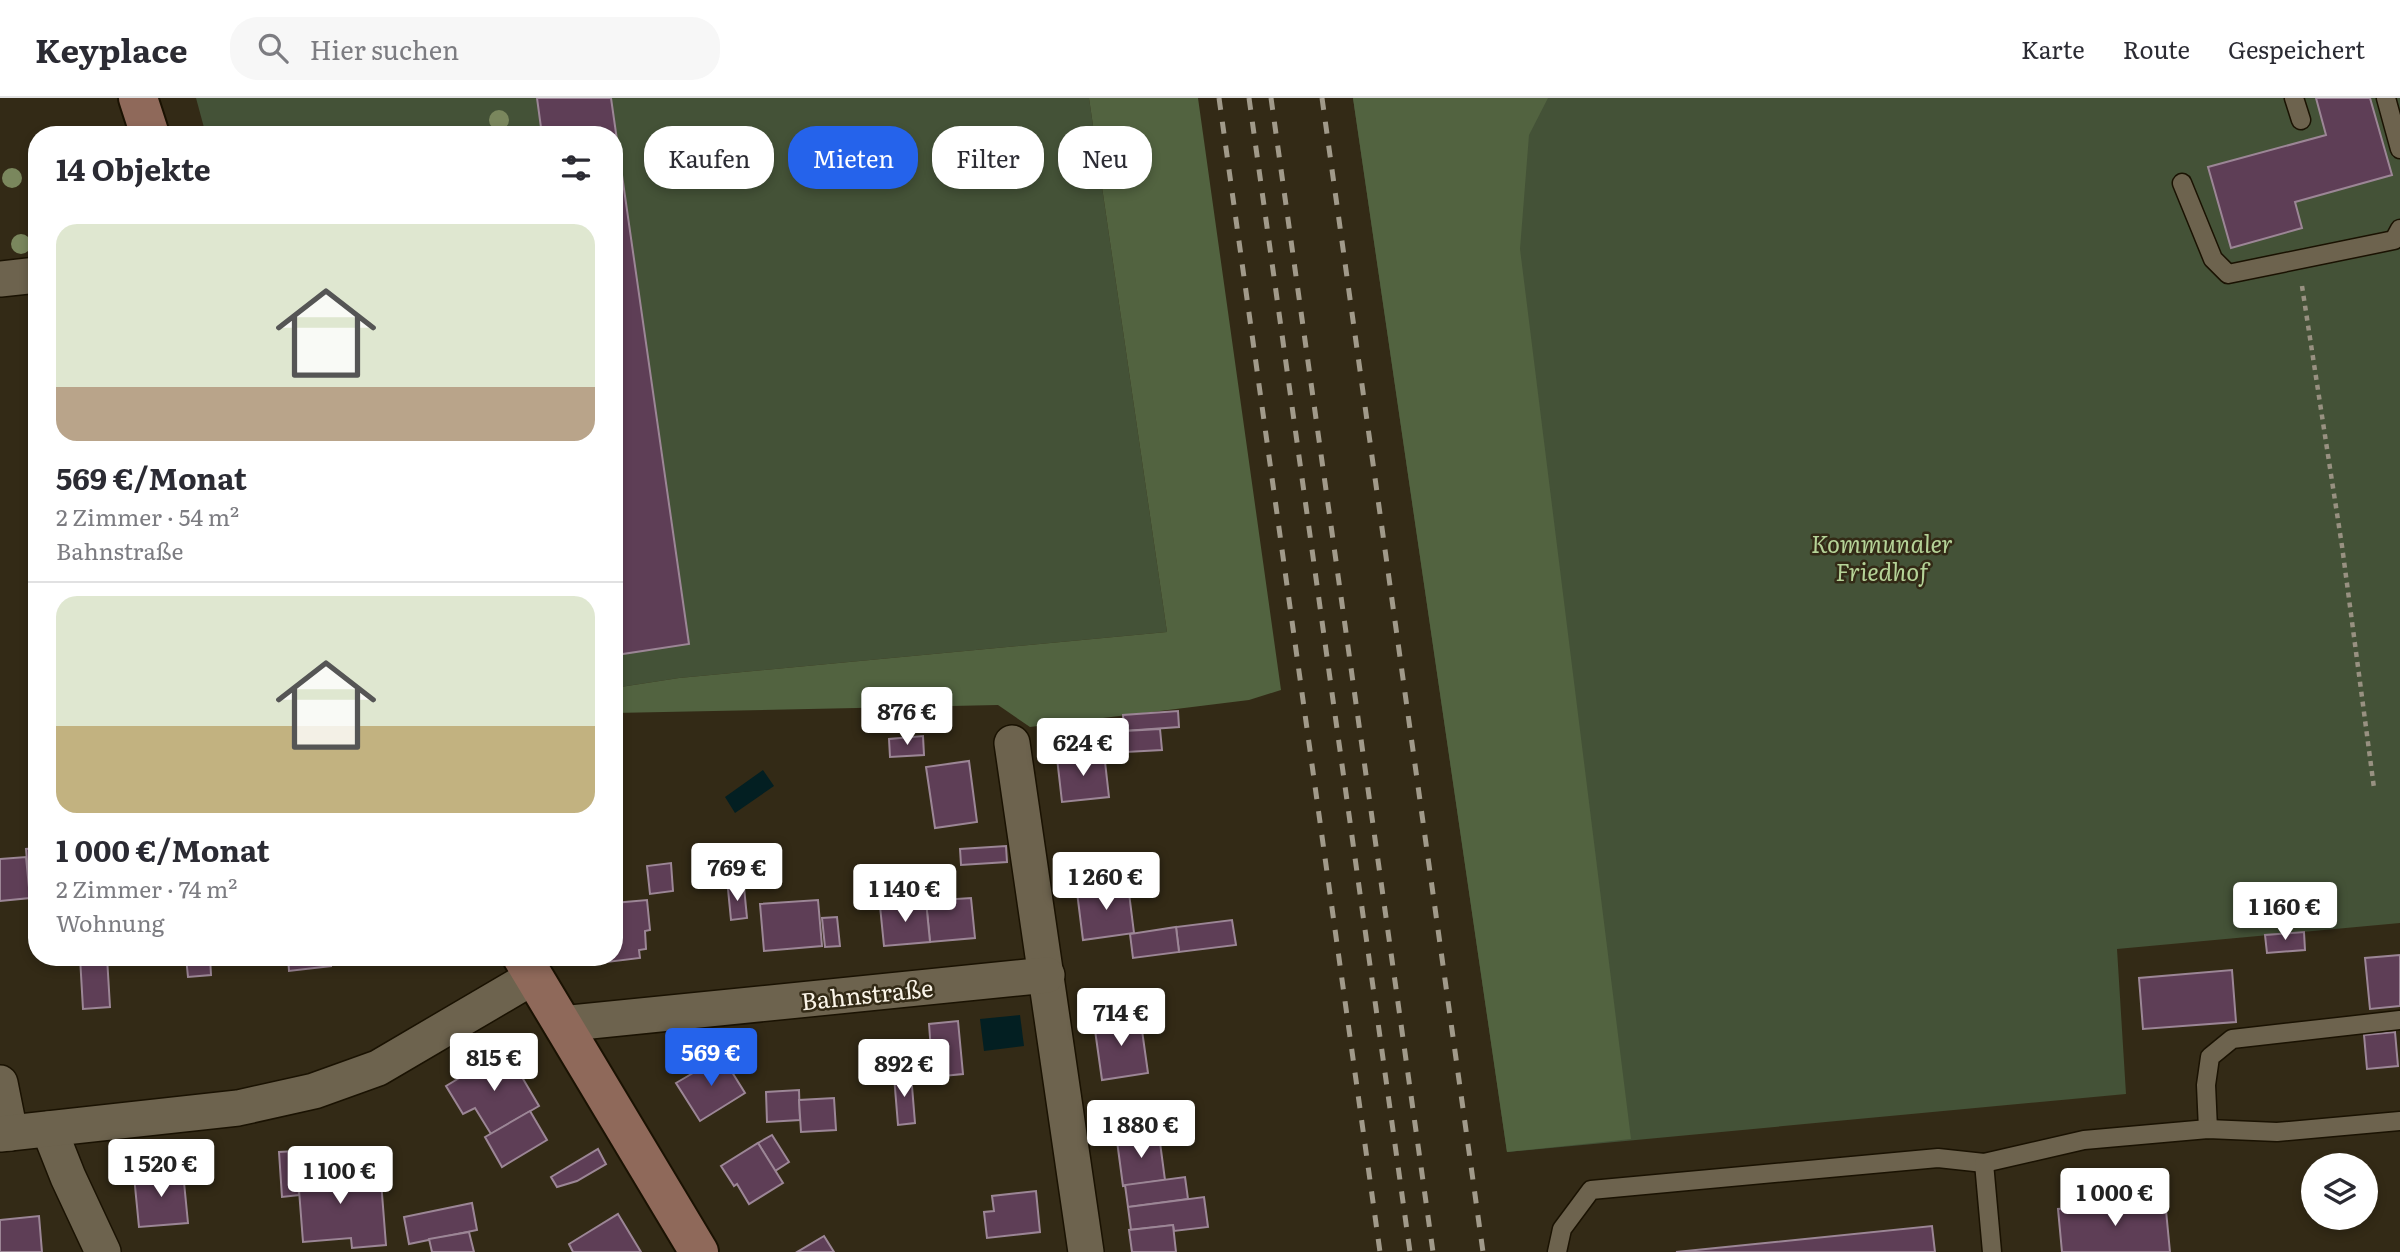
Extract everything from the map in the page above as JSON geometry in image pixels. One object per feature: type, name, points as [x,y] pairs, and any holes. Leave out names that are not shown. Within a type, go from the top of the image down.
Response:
[{"type":"street","points":[[138,98],[147,126]]},
{"type":"street","points":[[0,279],[28,276]]},
{"type":"street","points":[[1012,743],[1086,1252]]},
{"type":"street","points":[[0,1083],[5,1133],[238,1108],[314,1091],[378,1068],[528,967],[699,1252]]},
{"type":"street","name":"Bahnstraße","points":[[561,1024],[1047,975]]},
{"type":"street","points":[[49,1129],[103,1252]]},
{"type":"lane","points":[[2294,98],[2301,120]]},
{"type":"lane","points":[[2386,98],[2400,149]]},
{"type":"lane","points":[[2182,183],[2213,259],[2228,274],[2394,240],[2400,229]]},
{"type":"lane","points":[[2208,1129],[2206,1085],[2210,1057],[2232,1039],[2400,1020]]},
{"type":"lane","points":[[1557,1252],[1562,1228],[1591,1191],[1938,1158],[1984,1163],[2084,1140],[2208,1129],[2277,1132],[2400,1121]]},
{"type":"lane","points":[[1984,1163],[1992,1252]]},
{"type":"path","points":[[2298,259],[2342,546],[2374,788]]},
{"type":"green space","points":[[196,98],[1089,98],[1093,126],[1058,126],[1058,189],[1102,189],[1167,632],[679,678],[623,687],[623,126],[204,126]]},
{"type":"green space","points":[[1089,98],[1198,98],[1281,690],[1249,700],[1030,727],[998,705],[623,713],[623,687],[679,678],[1167,632],[1102,189],[1152,189],[1152,126],[1093,126]]},
{"type":"green space","name":"Kommunaler Friedhof","points":[[1353,98],[2400,98],[2400,923],[2117,949],[2126,1094],[1507,1152]]},
{"type":"green space","points":[[1353,98],[1548,98],[1529,135],[1520,249],[1631,1139],[1507,1152]]},
{"type":"water","points":[[763,770],[774,786],[735,813],[725,797]]},
{"type":"water","points":[[1020,1015],[1024,1046],[984,1051],[980,1019]]},
{"type":"building","points":[[537,98],[611,98],[615,126],[541,126]]},
{"type":"building","points":[[2316,98],[2370,98],[2392,175],[2295,202],[2302,228],[2231,248],[2208,167],[2326,135]]},
{"type":"building","points":[[623,182],[689,644],[623,654]]},
{"type":"building","points":[[1178,711],[1179,727],[1124,731],[1123,715]]},
{"type":"building","points":[[1160,729],[1162,750],[1126,752],[1124,731]]},
{"type":"building","points":[[923,736],[924,755],[890,757],[889,739]]},
{"type":"building","points":[[1104,753],[1109,797],[1062,802],[1057,758]]},
{"type":"building","points":[[969,761],[977,822],[935,828],[926,767]]},
{"type":"building","points":[[1006,846],[1007,862],[961,865],[960,849]]},
{"type":"building","points":[[26,857],[28,898],[0,901],[0,859]]},
{"type":"building","points":[[671,863],[673,891],[650,894],[647,866]]},
{"type":"building","points":[[1128,885],[1134,933],[1083,940],[1077,892]]},
{"type":"building","points":[[744,887],[747,918],[731,920],[728,889]]},
{"type":"building","points":[[971,898],[975,938],[930,942],[926,901]]},
{"type":"building","points":[[647,900],[650,930],[645,931],[646,949],[639,950],[640,958],[623,960],[623,902]]},
{"type":"building","points":[[818,900],[822,946],[764,951],[760,904]]},
{"type":"building","points":[[926,901],[930,942],[884,946],[880,906]]},
{"type":"building","points":[[837,917],[840,946],[825,947],[822,918]]},
{"type":"building","points":[[1232,920],[1236,945],[1179,952],[1176,927]]},
{"type":"building","points":[[1176,927],[1179,952],[1133,958],[1130,934]]},
{"type":"building","points":[[2304,932],[2305,950],[2267,953],[2265,935]]},
{"type":"building","points":[[2400,955],[2400,1006],[2370,1009],[2365,958]]},
{"type":"building","points":[[81,966],[108,966],[110,1007],[83,1009]]},
{"type":"building","points":[[187,966],[210,966],[211,975],[188,977]]},
{"type":"building","points":[[289,966],[331,966],[289,971]]},
{"type":"building","points":[[2232,970],[2236,1022],[2143,1029],[2139,978]]},
{"type":"building","points":[[1140,1016],[1148,1073],[1102,1080],[1094,1023]]},
{"type":"building","points":[[958,1021],[963,1074],[933,1077],[929,1024]]},
{"type":"building","points":[[2395,1032],[2398,1066],[2367,1069],[2364,1035]]},
{"type":"building","points":[[506,1050],[539,1106],[491,1134],[475,1108],[463,1114],[446,1086]]},
{"type":"building","points":[[722,1056],[745,1093],[700,1121],[676,1083]]},
{"type":"building","points":[[911,1074],[915,1123],[898,1125],[894,1076]]},
{"type":"building","points":[[799,1090],[800,1120],[767,1122],[766,1092]]},
{"type":"building","points":[[834,1098],[836,1130],[801,1132],[799,1100]]},
{"type":"building","points":[[530,1111],[547,1140],[502,1167],[485,1137]]},
{"type":"building","points":[[772,1135],[789,1162],[775,1171],[758,1143]]},
{"type":"building","points":[[1159,1135],[1165,1180],[1123,1186],[1117,1141]]},
{"type":"building","points":[[758,1143],[783,1183],[749,1204],[737,1184],[734,1186],[721,1166]]},
{"type":"building","points":[[598,1149],[606,1164],[577,1181],[557,1187],[551,1177]]},
{"type":"building","points":[[296,1151],[299,1195],[282,1197],[279,1152]]},
{"type":"building","points":[[345,1161],[347,1184],[381,1181],[386,1245],[352,1248],[351,1238],[303,1242],[297,1164]]},
{"type":"building","points":[[183,1172],[188,1223],[139,1227],[134,1176]]},
{"type":"building","points":[[1185,1177],[1188,1199],[1128,1207],[1125,1185]]},
{"type":"building","points":[[1036,1191],[1040,1232],[987,1238],[984,1212],[994,1211],[992,1196]]},
{"type":"building","points":[[1204,1197],[1208,1227],[1174,1231],[1173,1225],[1131,1230],[1128,1207]]},
{"type":"building","points":[[2165,1200],[2170,1252],[2062,1252],[2058,1209]]},
{"type":"building","points":[[472,1203],[477,1230],[409,1244],[404,1217]]},
{"type":"building","points":[[618,1214],[641,1252],[573,1252],[569,1244]]},
{"type":"building","points":[[39,1216],[42,1252],[0,1252],[0,1220]]},
{"type":"building","points":[[1173,1225],[1176,1252],[1132,1252],[1129,1230]]},
{"type":"building","points":[[1932,1226],[1935,1252],[1676,1252]]},
{"type":"building","points":[[469,1232],[474,1252],[432,1252],[429,1239]]},
{"type":"building","points":[[824,1236],[834,1252],[797,1252]]},
{"type":"railway","points":[[1219,98],[1380,1252]]},
{"type":"railway","points":[[1249,98],[1410,1252]]},
{"type":"railway","points":[[1271,98],[1433,1252]]},
{"type":"railway","points":[[1322,98],[1483,1252]]}]
